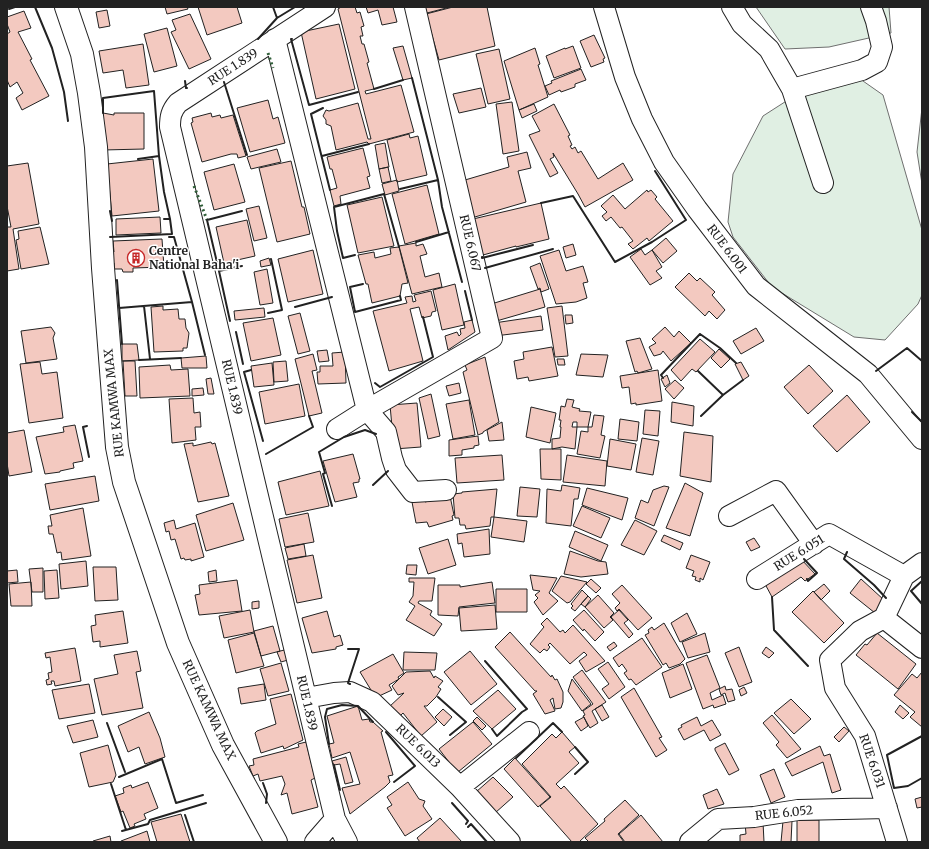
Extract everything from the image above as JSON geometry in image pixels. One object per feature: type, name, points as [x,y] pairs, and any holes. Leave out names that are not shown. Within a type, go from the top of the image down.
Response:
[{"type":"main road","name":"RUE KAMWA MAX","points":[[66,7],[82,54],[95,139],[102,268],[117,447],[124,482],[178,643],[223,745],[276,842]]},
{"type":"street","name":"RUE 1.839","points":[[325,7],[178,103],[173,108],[170,117],[170,127],[335,819],[347,842]]},
{"type":"street","name":"RUE 6.067","points":[[337,429],[492,338],[416,7]]},
{"type":"street","name":"RUE 6.001","points":[[604,7],[625,77],[642,119],[664,162],[697,209],[756,286],[868,374],[922,439]]},
{"type":"street","points":[[732,7],[742,24],[769,49],[792,88],[823,183]]},
{"type":"street","points":[[792,88],[862,70],[877,62],[882,47],[871,7]]},
{"type":"street","points":[[275,39],[367,410],[386,432],[396,470],[413,492],[446,490]]},
{"type":"street","points":[[729,516],[776,491],[814,544]]},
{"type":"street","name":"RUE 6.051","points":[[757,579],[829,534],[904,576]]},
{"type":"street","points":[[922,563],[904,576],[884,618],[922,648]]},
{"type":"street","name":"RUE 6.031","points":[[884,618],[860,631],[830,660],[835,688],[866,736],[898,842]]},
{"type":"street","name":"RUE 6.013","points":[[306,698],[350,692],[372,702],[460,787],[510,842]]},
{"type":"street","points":[[460,787],[529,732]]},
{"type":"street","name":"RUE 6.052","points":[[690,842],[718,819],[754,817],[798,810],[887,808]]},
{"type":"street","points":[[315,842],[335,819]]},
{"type":"green space","points":[[756,7],[889,7],[891,33],[829,47],[785,49]]},
{"type":"green space","points":[[853,74],[883,95],[922,230],[922,295],[918,304],[885,340],[854,337],[772,287],[733,237],[728,222],[733,174],[763,116],[805,89]]},
{"type":"green space","points":[[922,108],[922,184],[917,152]]},
{"type":"building","points":[[165,7],[187,7],[188,9],[167,14]]},
{"type":"building","points":[[198,7],[237,7],[242,23],[207,35]]},
{"type":"building","points":[[341,7],[355,7],[357,13],[360,12],[364,26],[361,27],[363,36],[360,36],[369,62],[367,63],[374,89],[365,91],[366,94],[401,85],[414,132],[369,144],[367,142],[336,150],[331,126],[326,124],[326,120],[323,116],[326,110],[329,111],[358,103],[368,139],[371,139],[338,9]]},
{"type":"building","points":[[366,7],[393,7],[397,22],[382,25],[378,10],[368,13]]},
{"type":"building","points":[[425,7],[450,7],[427,13]]},
{"type":"building","points":[[453,7],[487,7],[495,46],[439,60],[426,14]]},
{"type":"building","points":[[107,10],[110,26],[99,28],[96,12]]},
{"type":"building","points":[[24,11],[31,28],[18,32],[32,59],[30,60],[49,96],[22,110],[16,98],[23,93],[17,82],[10,87],[7,80],[7,34],[10,32],[7,24],[7,17]]},
{"type":"building","points":[[190,14],[211,59],[189,69],[171,32],[176,30],[172,20]]},
{"type":"building","points":[[339,24],[355,89],[316,99],[301,32]]},
{"type":"building","points":[[167,28],[177,66],[154,72],[144,34]]},
{"type":"building","points":[[594,35],[605,58],[603,59],[604,62],[591,67],[580,41]]},
{"type":"building","points":[[143,44],[149,85],[126,88],[123,70],[103,73],[99,51]]},
{"type":"building","points":[[403,46],[412,78],[403,80],[393,48]]},
{"type":"building","points":[[573,46],[581,68],[554,78],[546,56]]},
{"type":"building","points":[[535,48],[540,64],[538,65],[548,97],[519,110],[504,61]]},
{"type":"building","points":[[499,49],[510,99],[488,104],[476,54]]},
{"type":"building","points":[[581,69],[586,80],[575,84],[575,87],[561,92],[560,90],[549,95],[545,86],[552,83],[551,81]]},
{"type":"building","points":[[481,88],[486,107],[459,113],[453,94]]},
{"type":"building","points":[[268,100],[273,119],[278,117],[285,143],[250,152],[237,108]]},
{"type":"building","points":[[512,102],[519,151],[503,154],[496,104]]},
{"type":"building","points":[[534,104],[537,111],[522,118],[519,110]]},
{"type":"building","points":[[554,104],[570,135],[568,136],[572,145],[570,146],[572,149],[575,147],[578,153],[581,151],[598,179],[623,163],[633,180],[585,207],[553,153],[554,157],[550,159],[558,173],[550,177],[529,135],[540,131],[532,116]]},
{"type":"building","points":[[103,113],[114,115],[114,113],[144,113],[144,149],[103,150]]},
{"type":"building","points":[[211,113],[212,117],[220,115],[221,118],[233,115],[246,156],[238,158],[237,154],[231,154],[202,162],[191,123],[193,122],[192,118]]},
{"type":"building","points":[[409,134],[410,138],[418,136],[427,175],[397,182],[387,140]]},
{"type":"building","points":[[385,143],[389,167],[379,169],[375,145]]},
{"type":"building","points":[[363,148],[370,176],[367,177],[370,188],[340,196],[341,204],[334,206],[330,190],[337,188],[327,157]]},
{"type":"building","points":[[277,149],[281,162],[251,169],[247,157]]},
{"type":"building","points":[[527,152],[531,168],[518,171],[526,202],[468,219],[465,180],[509,167],[507,157]]},
{"type":"building","points":[[153,159],[159,211],[112,216],[107,164]]},
{"type":"building","points":[[291,161],[310,234],[277,242],[259,168]]},
{"type":"building","points":[[28,163],[39,224],[13,229],[19,269],[7,271],[7,227],[11,227],[7,206],[7,166]]},
{"type":"building","points":[[234,164],[245,202],[214,210],[204,172]]},
{"type":"building","points":[[388,167],[391,181],[382,183],[379,169]]},
{"type":"building","points":[[397,180],[399,191],[385,195],[382,184]]},
{"type":"building","points":[[427,185],[439,234],[405,244],[392,194]]},
{"type":"building","points":[[647,190],[648,192],[651,190],[657,197],[655,199],[673,221],[649,241],[647,238],[633,249],[628,244],[633,241],[622,227],[620,228],[611,217],[606,221],[602,216],[607,212],[601,206],[613,195],[625,209]]},
{"type":"building","points":[[382,197],[394,246],[358,253],[347,205]]},
{"type":"building","points":[[541,203],[549,239],[483,255],[473,219]]},
{"type":"building","points":[[259,206],[267,238],[254,241],[246,209]]},
{"type":"building","points":[[160,217],[161,233],[116,235],[116,219]]},
{"type":"building","points":[[247,220],[255,256],[224,263],[216,227]]},
{"type":"building","points":[[40,227],[49,264],[21,269],[16,240],[19,239],[18,231]]},
{"type":"building","points":[[666,238],[677,251],[663,263],[652,250]]},
{"type":"building","name":"Centre National Baha'i","points":[[162,239],[164,267],[133,268],[133,272],[123,272],[122,269],[114,269],[114,263],[108,263],[108,252],[114,252],[113,241]]},
{"type":"building","points":[[416,243],[416,246],[423,244],[427,254],[420,256],[425,277],[439,273],[442,287],[412,294],[399,246]]},
{"type":"building","points":[[573,244],[576,255],[566,258],[563,247]]},
{"type":"building","points":[[399,247],[408,283],[402,284],[400,296],[372,303],[368,284],[366,284],[358,255],[374,252],[375,258],[391,254],[390,248]]},
{"type":"building","points":[[641,249],[645,255],[652,250],[662,267],[656,271],[662,278],[650,285],[630,257]]},
{"type":"building","points":[[313,250],[323,294],[288,302],[278,259]]},
{"type":"building","points":[[559,250],[566,271],[583,266],[588,282],[583,283],[587,298],[576,302],[556,304],[540,256]]},
{"type":"building","points":[[269,258],[271,265],[261,267],[260,261]]},
{"type":"building","points":[[540,263],[549,289],[541,292],[540,288],[538,289],[530,267]]},
{"type":"building","points":[[267,269],[273,303],[260,305],[254,272]]},
{"type":"building","points":[[689,273],[697,281],[700,278],[715,292],[712,295],[725,310],[717,319],[709,311],[705,316],[675,287]]},
{"type":"building","points":[[455,284],[464,325],[442,330],[433,290]]},
{"type":"building","points":[[540,289],[545,307],[493,322],[488,305]]},
{"type":"building","points":[[431,291],[436,311],[432,312],[431,316],[422,318],[419,307],[410,309],[423,361],[389,371],[373,311],[407,303],[405,297],[412,296],[413,302],[416,301],[414,295]]},
{"type":"building","points":[[163,306],[163,310],[178,309],[179,319],[185,319],[186,328],[189,333],[187,348],[183,348],[183,351],[154,352],[151,307]]},
{"type":"building","points":[[562,306],[568,356],[555,357],[547,308]]},
{"type":"building","points":[[264,308],[265,317],[235,320],[234,311]]},
{"type":"building","points":[[300,313],[310,351],[298,354],[288,316]]},
{"type":"building","points":[[565,315],[572,315],[573,323],[566,324]]},
{"type":"building","points":[[541,316],[543,330],[495,336],[494,323]]},
{"type":"building","points":[[273,318],[281,355],[251,361],[243,323]]},
{"type":"building","points":[[472,320],[475,332],[448,350],[445,336],[457,332],[459,336],[461,334],[460,329],[465,328],[464,322]]},
{"type":"building","points":[[51,327],[55,333],[53,338],[57,359],[26,363],[21,331]]},
{"type":"building","points":[[665,327],[674,337],[679,331],[691,343],[671,361],[663,351],[661,354],[654,356],[649,347],[656,343],[652,339]]},
{"type":"building","points":[[756,328],[764,341],[741,354],[733,341]]},
{"type":"building","points":[[640,338],[652,369],[638,373],[637,371],[635,372],[626,341]]},
{"type":"building","points":[[700,339],[715,352],[696,372],[692,369],[681,381],[671,370]]},
{"type":"building","points":[[122,344],[137,344],[139,360],[122,361]]},
{"type":"building","points":[[552,347],[558,376],[529,381],[528,377],[517,379],[514,361],[524,359],[523,352]]},
{"type":"building","points":[[719,349],[730,359],[721,368],[711,358]]},
{"type":"building","points":[[327,350],[329,361],[319,362],[317,351]]},
{"type":"building","points":[[345,352],[346,383],[318,384],[317,372],[320,372],[320,366],[333,366],[332,353]]},
{"type":"building","points":[[313,354],[317,370],[312,371],[322,413],[309,416],[295,359]]},
{"type":"building","points":[[581,354],[608,355],[603,377],[576,375]]},
{"type":"building","points":[[206,356],[207,368],[182,368],[181,358]]},
{"type":"building","points":[[485,357],[499,422],[478,435],[463,372],[467,370],[465,365]]},
{"type":"building","points":[[557,359],[564,359],[565,365],[558,365]]},
{"type":"building","points":[[123,361],[135,361],[137,396],[125,396]]},
{"type":"building","points":[[286,361],[288,381],[274,382],[273,362]]},
{"type":"building","points":[[40,362],[42,374],[57,372],[63,418],[29,423],[20,364]]},
{"type":"building","points":[[741,362],[749,376],[743,380],[735,364]]},
{"type":"building","points":[[272,363],[274,385],[254,387],[251,366]]},
{"type":"building","points":[[170,365],[171,370],[188,369],[190,396],[140,398],[139,367]]},
{"type":"building","points":[[809,365],[833,391],[808,414],[784,387]]},
{"type":"building","points":[[658,370],[662,401],[636,405],[636,403],[631,404],[629,387],[622,388],[620,376]]},
{"type":"building","points":[[667,375],[670,383],[665,387],[661,379]]},
{"type":"building","points":[[211,378],[214,394],[208,394],[206,379]]},
{"type":"building","points":[[675,380],[684,388],[674,399],[665,389]]},
{"type":"building","points":[[459,383],[461,393],[449,396],[446,386]]},
{"type":"building","points":[[299,384],[305,416],[265,424],[259,392]]},
{"type":"building","points":[[203,388],[204,395],[192,396],[192,389]]},
{"type":"building","points":[[431,394],[440,436],[428,439],[419,398]]},
{"type":"building","points":[[847,395],[870,422],[837,452],[813,426]]},
{"type":"building","points":[[193,398],[194,413],[200,412],[201,427],[195,427],[196,440],[172,443],[169,399]]},
{"type":"building","points":[[567,399],[574,400],[572,407],[580,409],[579,411],[591,412],[588,427],[577,427],[575,449],[562,447],[552,449],[552,439],[560,438],[561,420],[559,420],[561,406],[565,407]],"holes":[[[573,422],[577,422],[577,427],[572,427]]]},
{"type":"building","points":[[469,400],[475,435],[453,439],[446,404]]},
{"type":"building","points":[[672,402],[694,406],[693,426],[671,422]]},
{"type":"building","points":[[417,403],[421,447],[394,449],[390,405]]},
{"type":"building","points":[[531,407],[556,413],[550,443],[526,437]]},
{"type":"building","points":[[645,410],[660,411],[658,436],[643,434]]},
{"type":"building","points":[[594,415],[604,416],[601,435],[605,436],[600,458],[577,454],[581,431],[588,432],[588,427],[592,427]]},
{"type":"building","points":[[620,419],[639,422],[637,441],[618,439]]},
{"type":"building","points":[[502,422],[504,440],[489,441],[487,430]]},
{"type":"building","points":[[75,425],[83,461],[73,463],[74,468],[45,474],[36,437],[64,432],[63,427]]},
{"type":"building","points":[[24,430],[32,472],[9,476],[7,463],[7,433]]},
{"type":"building","points":[[684,432],[713,436],[711,482],[680,476]]},
{"type":"building","points":[[478,436],[479,445],[474,446],[474,448],[462,450],[462,455],[449,456],[449,440]]},
{"type":"building","points":[[642,438],[659,441],[653,475],[636,472]]},
{"type":"building","points":[[610,439],[636,444],[631,470],[607,466]]},
{"type":"building","points":[[211,442],[212,444],[215,443],[229,496],[198,502],[184,444],[193,443],[193,446]]},
{"type":"building","points":[[540,449],[561,449],[561,480],[541,479]]},
{"type":"building","points":[[353,454],[360,479],[359,482],[353,483],[357,497],[335,502],[323,461]]},
{"type":"building","points":[[502,455],[504,480],[457,483],[455,458]]},
{"type":"building","points":[[567,455],[607,461],[605,486],[563,482]]},
{"type":"building","points":[[320,471],[329,506],[286,515],[278,482]]},
{"type":"building","points":[[95,476],[99,501],[50,510],[45,484]]},
{"type":"building","points":[[685,483],[703,493],[690,536],[666,528]]},
{"type":"building","points":[[562,485],[580,488],[578,499],[574,499],[571,526],[546,523],[547,489],[561,491]]},
{"type":"building","points":[[664,486],[669,487],[654,526],[635,518],[641,500],[648,503],[653,490]]},
{"type":"building","points":[[520,487],[540,489],[537,517],[517,516]]},
{"type":"building","points":[[587,488],[628,498],[622,520],[582,505]]},
{"type":"building","points":[[497,489],[494,517],[491,517],[490,526],[466,529],[465,525],[460,525],[459,518],[455,518],[453,494]]},
{"type":"building","points":[[450,496],[454,515],[452,516],[453,520],[429,527],[427,522],[416,523],[412,502],[424,500],[425,502]]},
{"type":"building","points":[[233,503],[244,540],[206,551],[196,515]]},
{"type":"building","points":[[582,506],[610,518],[601,538],[573,526]]},
{"type":"building","points":[[83,508],[91,556],[62,560],[61,552],[57,553],[53,534],[49,534],[48,526],[52,526],[50,515]]},
{"type":"building","points":[[308,513],[314,542],[285,547],[279,519]]},
{"type":"building","points":[[494,517],[527,521],[524,542],[491,537]]},
{"type":"building","points":[[174,520],[176,529],[195,523],[204,557],[191,561],[191,559],[181,559],[175,539],[171,540],[169,531],[166,532],[164,523]]},
{"type":"building","points":[[635,520],[657,531],[644,555],[621,545]]},
{"type":"building","points":[[489,529],[490,554],[464,557],[462,543],[458,544],[457,534]]},
{"type":"building","points":[[575,531],[608,545],[601,561],[569,547]]},
{"type":"building","points":[[664,535],[683,543],[680,550],[661,541]]},
{"type":"building","points":[[754,538],[760,547],[751,551],[746,542]]},
{"type":"building","points":[[448,539],[456,565],[428,574],[419,548]]},
{"type":"building","points":[[304,544],[306,556],[288,559],[285,548]]},
{"type":"building","points":[[570,551],[598,561],[606,562],[608,574],[581,577],[564,574]]},
{"type":"building","points":[[313,555],[322,598],[297,603],[287,560]]},
{"type":"building","points":[[691,555],[710,562],[703,580],[700,578],[700,582],[695,580],[696,577],[692,576],[694,571],[686,568]]},
{"type":"building","points":[[801,559],[815,574],[805,581],[801,577],[772,597],[765,584]]},
{"type":"building","points":[[86,561],[88,586],[61,589],[59,564]]},
{"type":"building","points":[[407,565],[417,565],[416,575],[406,574]]},
{"type":"building","points":[[93,567],[116,567],[118,600],[95,601]]},
{"type":"building","points":[[43,568],[43,592],[32,592],[29,569]]},
{"type":"building","points":[[17,570],[18,582],[7,583],[7,571]]},
{"type":"building","points":[[57,570],[59,598],[45,599],[44,571]]},
{"type":"building","points":[[216,570],[217,581],[209,582],[208,572]]},
{"type":"building","points":[[530,575],[557,578],[549,593],[558,601],[543,615],[534,602],[538,598],[535,595],[540,591],[533,590]]},
{"type":"building","points":[[561,576],[587,582],[570,602],[567,603],[552,591]]},
{"type":"building","points":[[409,578],[435,578],[432,601],[419,601],[418,603],[432,611],[430,615],[442,624],[434,636],[406,620],[415,606],[409,602],[413,596],[414,582],[409,582]]},
{"type":"building","points":[[591,579],[601,588],[596,593],[586,584]]},
{"type":"building","points":[[861,579],[884,600],[875,613],[850,593]]},
{"type":"building","points":[[237,580],[242,611],[199,615],[195,595],[200,594],[199,585]]},
{"type":"building","points":[[31,582],[32,606],[11,606],[9,584]]},
{"type":"building","points":[[492,582],[495,603],[459,607],[458,616],[438,615],[438,585],[460,585],[460,587]]},
{"type":"building","points":[[824,584],[830,591],[821,600],[814,592]]},
{"type":"building","points":[[622,585],[652,618],[638,630],[619,609],[617,611],[615,608],[620,603],[612,594]]},
{"type":"building","points":[[496,589],[527,589],[527,612],[496,612]]},
{"type":"building","points":[[582,590],[588,596],[575,611],[571,608],[573,606],[571,604]]},
{"type":"building","points":[[813,591],[844,623],[824,643],[792,612]]},
{"type":"building","points":[[598,595],[614,613],[610,617],[613,620],[604,628],[585,607]]},
{"type":"building","points":[[588,596],[591,599],[585,607],[581,604]]},
{"type":"building","points":[[259,601],[259,608],[252,609],[252,602]]},
{"type":"building","points":[[495,605],[497,629],[461,631],[459,608]]},
{"type":"building","points":[[250,610],[254,632],[224,638],[219,616]]},
{"type":"building","points":[[584,610],[604,632],[595,641],[573,620]]},
{"type":"building","points":[[619,610],[628,620],[624,623],[633,634],[629,638],[611,617]]},
{"type":"building","points":[[123,611],[128,643],[100,647],[100,641],[93,642],[91,626],[96,625],[95,615]]},
{"type":"building","points":[[327,611],[334,637],[340,635],[343,645],[336,647],[336,649],[312,653],[302,618]]},
{"type":"building","points":[[687,613],[697,634],[680,642],[671,623]]},
{"type":"building","points":[[547,618],[560,632],[563,630],[565,633],[573,625],[605,661],[586,672],[579,661],[587,655],[584,652],[570,664],[550,643],[548,645],[550,647],[547,651],[544,649],[540,653],[530,644],[544,627],[541,624]]},
{"type":"building","points":[[664,623],[685,659],[680,664],[669,668],[666,663],[663,665],[645,635],[649,633],[648,630],[652,627],[654,630]]},
{"type":"building","points":[[273,626],[280,651],[261,656],[254,631]]},
{"type":"building","points":[[510,632],[551,677],[552,675],[555,680],[557,679],[563,692],[563,702],[561,708],[555,709],[553,698],[550,700],[555,711],[545,714],[533,694],[537,691],[535,691],[495,647]]},
{"type":"building","points":[[254,633],[264,666],[236,673],[228,640]]},
{"type":"building","points":[[705,633],[710,652],[688,658],[682,642]]},
{"type":"building","points":[[877,633],[916,664],[898,689],[856,655]]},
{"type":"building","points":[[642,638],[662,667],[636,685],[631,679],[629,680],[624,673],[627,671],[622,664],[619,667],[613,658]]},
{"type":"building","points":[[614,642],[617,646],[610,651],[607,647]]},
{"type":"building","points":[[739,647],[752,682],[739,687],[725,653]]},
{"type":"building","points":[[766,647],[774,653],[769,658],[762,653]]},
{"type":"building","points":[[75,648],[81,681],[55,686],[54,681],[51,681],[52,684],[47,685],[46,680],[49,679],[48,673],[52,672],[50,657],[46,658],[45,653]]},
{"type":"building","points":[[284,650],[288,660],[281,662],[277,652]]},
{"type":"building","points":[[137,651],[141,671],[136,672],[143,708],[102,715],[94,679],[118,674],[114,655]]},
{"type":"building","points":[[470,651],[497,684],[471,705],[444,672]]},
{"type":"building","points":[[404,652],[437,653],[435,670],[403,670]]},
{"type":"building","points":[[393,654],[404,673],[398,677],[399,679],[389,685],[392,690],[377,697],[374,695],[360,672]]},
{"type":"building","points":[[707,655],[720,688],[710,693],[712,700],[723,695],[726,704],[714,708],[713,705],[703,709],[686,663]]},
{"type":"building","points":[[608,662],[625,687],[609,699],[602,689],[609,684],[598,669]]},
{"type":"building","points":[[281,663],[289,691],[268,696],[260,669]]},
{"type":"building","points":[[683,664],[692,689],[670,698],[662,673]]},
{"type":"building","points":[[582,670],[606,702],[592,711],[598,723],[590,728],[583,716],[585,715],[583,711],[593,704],[573,677]]},
{"type":"building","points":[[430,671],[434,678],[435,676],[443,681],[438,687],[441,689],[436,697],[427,706],[424,706],[437,722],[421,736],[403,713],[398,718],[389,707],[404,693],[398,695],[392,686],[406,672]]},
{"type":"building","points":[[922,672],[922,727],[910,717],[915,712],[894,695],[912,674],[917,678]]},
{"type":"building","points":[[572,679],[591,704],[582,711],[568,691]]},
{"type":"building","points":[[89,684],[95,713],[59,719],[52,690]]},
{"type":"building","points":[[264,684],[266,700],[241,704],[238,688]]},
{"type":"building","points":[[725,686],[726,690],[732,689],[735,700],[728,702],[725,693],[721,695],[719,689]]},
{"type":"building","points":[[744,687],[747,693],[741,696],[739,690]]},
{"type":"building","points":[[634,688],[662,737],[659,738],[667,750],[656,757],[621,697]]},
{"type":"building","points":[[498,690],[516,709],[492,729],[473,711]]},
{"type":"building","points":[[291,694],[303,740],[284,749],[283,746],[261,753],[255,733],[276,724],[270,699]]},
{"type":"building","points":[[791,699],[811,719],[794,734],[774,713]]},
{"type":"building","points":[[602,705],[609,717],[602,721],[595,709]]},
{"type":"building","points":[[900,705],[909,713],[903,719],[895,712]]},
{"type":"building","points":[[358,706],[362,720],[369,719],[370,722],[373,722],[383,731],[381,732],[393,775],[388,776],[390,782],[385,787],[350,814],[342,788],[360,784],[350,752],[332,758],[329,744],[334,743],[327,716]]},
{"type":"building","points":[[443,709],[452,717],[444,726],[435,717]]},
{"type":"building","points":[[149,712],[160,738],[165,757],[145,764],[139,747],[128,752],[118,726]]},
{"type":"building","points":[[772,715],[801,749],[787,758],[776,745],[779,742],[763,723]]},
{"type":"building","points":[[477,717],[486,726],[482,730],[473,721]]},
{"type":"building","points":[[584,717],[588,726],[581,731],[575,722]]},
{"type":"building","points":[[697,717],[701,726],[712,720],[721,735],[710,741],[704,730],[684,740],[678,729],[682,727],[681,725]]},
{"type":"building","points":[[93,720],[98,737],[73,743],[67,726]]},
{"type":"building","points":[[473,722],[492,744],[458,772],[444,767],[449,762],[439,749]]},
{"type":"building","points":[[844,727],[849,731],[839,742],[834,737]]},
{"type":"building","points":[[562,732],[575,747],[569,752],[579,763],[556,784],[561,789],[564,786],[598,824],[579,842],[572,842],[540,806],[551,797],[522,764],[552,734],[556,738]]},
{"type":"building","points":[[306,742],[315,778],[311,780],[318,807],[292,814],[287,793],[281,795],[285,784],[282,776],[260,781],[258,774],[253,776],[249,766],[254,765],[253,759],[299,747],[298,744]]},
{"type":"building","points":[[725,743],[739,770],[729,775],[715,750],[715,748]]},
{"type":"building","points":[[108,745],[116,775],[113,782],[89,787],[80,753]]},
{"type":"building","points":[[820,746],[824,756],[830,754],[841,790],[832,793],[823,762],[792,776],[785,763]]},
{"type":"building","points":[[346,757],[353,782],[345,784],[340,764],[334,765],[332,761]]},
{"type":"building","points":[[515,758],[550,797],[538,807],[504,769]]},
{"type":"building","points":[[774,769],[785,797],[771,803],[760,775]]},
{"type":"building","points":[[493,777],[513,797],[495,813],[476,792]]},
{"type":"building","points":[[148,782],[158,808],[144,814],[146,819],[134,824],[135,826],[130,828],[123,811],[121,812],[115,796],[124,793],[123,788],[131,785],[132,788]]},
{"type":"building","points":[[408,782],[419,799],[425,801],[423,806],[432,819],[405,836],[387,808],[392,805],[387,797]]},
{"type":"building","points":[[717,789],[724,804],[708,809],[703,795]]},
{"type":"building","points":[[922,797],[922,807],[917,808],[915,799]]},
{"type":"building","points":[[625,800],[639,815],[618,834],[624,842],[589,842],[585,838],[605,821],[604,819]]},
{"type":"building","points":[[181,814],[190,842],[157,842],[151,822]]},
{"type":"building","points":[[641,815],[663,842],[625,842],[619,834]]},
{"type":"building","points":[[440,818],[462,842],[420,842],[417,838]]},
{"type":"building","points":[[797,820],[819,820],[819,842],[797,842]]},
{"type":"building","points":[[783,821],[792,821],[791,842],[781,842]]},
{"type":"building","points":[[763,822],[764,842],[740,842],[740,835],[746,834],[745,823]]},
{"type":"building","points":[[147,831],[150,842],[121,842],[121,841]]},
{"type":"building","points":[[110,836],[111,842],[93,842],[93,841]]},
{"type":"hedge","points":[[268,53],[273,68]]},
{"type":"hedge","points":[[194,186],[207,220]]},
{"type":"wall","points":[[9,9],[15,7]]},
{"type":"wall","points":[[35,7],[52,48],[64,92],[68,121]]},
{"type":"wall","points":[[258,39],[277,18],[273,7]]},
{"type":"wall","points":[[277,18],[295,7]]},
{"type":"wall","points":[[292,39],[309,105],[358,92]]},
{"type":"wall","points":[[412,78],[438,180],[442,207],[462,282]]},
{"type":"wall","points":[[374,89],[403,80]]},
{"type":"wall","points":[[185,81],[187,88]]},
{"type":"wall","points":[[224,82],[247,155]]},
{"type":"wall","points":[[103,113],[103,98],[154,91],[159,156],[138,159]]},
{"type":"wall","points":[[323,108],[311,114],[330,190]]},
{"type":"wall","points":[[322,156],[369,144]]},
{"type":"wall","points":[[159,156],[164,192],[170,219]]},
{"type":"wall","points":[[541,203],[573,196],[615,262],[652,242],[686,220],[655,171]]},
{"type":"wall","points":[[400,189],[438,180]]},
{"type":"wall","points":[[355,255],[343,258],[337,231],[334,207],[384,194],[399,247]]},
{"type":"wall","points":[[110,211],[112,221]]},
{"type":"wall","points":[[242,211],[207,220],[219,271],[242,266]]},
{"type":"wall","points":[[110,237],[172,234],[170,219],[164,219]]},
{"type":"wall","points":[[416,242],[449,232]]},
{"type":"wall","points":[[169,237],[174,237],[205,355]]},
{"type":"wall","points":[[482,257],[533,245]]},
{"type":"wall","points":[[485,268],[553,249]]},
{"type":"wall","points":[[268,313],[282,310],[271,259]]},
{"type":"wall","points":[[219,271],[230,321]]},
{"type":"wall","points":[[117,280],[122,344]]},
{"type":"wall","points":[[363,284],[350,287],[355,312],[401,300],[400,296]]},
{"type":"wall","points":[[465,291],[472,320]]},
{"type":"wall","points":[[295,307],[332,297]]},
{"type":"wall","points":[[119,308],[192,302]]},
{"type":"wall","points":[[144,306],[150,359]]},
{"type":"wall","points":[[375,383],[380,387],[433,357],[423,317]]},
{"type":"wall","points":[[236,332],[243,364]]},
{"type":"wall","points":[[700,334],[720,348],[736,363]]},
{"type":"wall","points":[[663,378],[661,375],[700,334]]},
{"type":"wall","points":[[876,371],[907,348],[922,361]]},
{"type":"wall","points":[[139,360],[181,358]]},
{"type":"wall","points":[[251,370],[244,372],[263,441]]},
{"type":"wall","points":[[698,371],[723,395]]},
{"type":"wall","points":[[701,416],[723,395],[743,380]]},
{"type":"wall","points":[[912,412],[922,422]]},
{"type":"wall","points":[[266,454],[313,427],[309,416]]},
{"type":"wall","points":[[87,426],[83,427],[89,457]]},
{"type":"wall","points":[[332,506],[323,474],[325,473],[319,452],[344,437],[365,430],[376,434]]},
{"type":"wall","points":[[373,485],[388,471]]},
{"type":"wall","points":[[847,552],[844,559],[874,585],[886,598]]},
{"type":"wall","points":[[804,559],[817,573],[808,581],[807,579]]},
{"type":"wall","points":[[922,581],[911,591],[922,604]]},
{"type":"wall","points":[[772,597],[774,630],[808,666]]},
{"type":"wall","points":[[348,649],[359,649],[348,683],[350,684]]},
{"type":"wall","points":[[485,661],[527,709],[497,736],[492,729]]},
{"type":"wall","points":[[438,697],[466,722],[450,735]]},
{"type":"wall","points":[[329,744],[325,717],[327,709],[342,705],[358,706],[373,722]]},
{"type":"wall","points":[[107,723],[125,772]]},
{"type":"wall","points":[[516,758],[553,723],[562,732]]},
{"type":"wall","points":[[386,732],[415,766],[394,782]]},
{"type":"wall","points":[[922,736],[887,755],[894,788],[908,786],[922,778]]},
{"type":"wall","points":[[575,747],[588,762],[575,774]]},
{"type":"wall","points":[[119,777],[162,759],[176,803],[203,795]]},
{"type":"wall","points":[[334,765],[340,790]]},
{"type":"wall","points":[[263,783],[267,794],[266,803]]},
{"type":"wall","points":[[111,784],[126,830]]},
{"type":"wall","points":[[122,831],[148,824],[150,820],[206,803]]},
{"type":"wall","points":[[452,803],[468,821],[466,824]]},
{"type":"wall","points":[[185,815],[194,842]]},
{"type":"wall","points":[[468,827],[471,824],[487,842]]},
{"type":"place","name":"Centre National Baha'i","points":[[136,258]]}]
